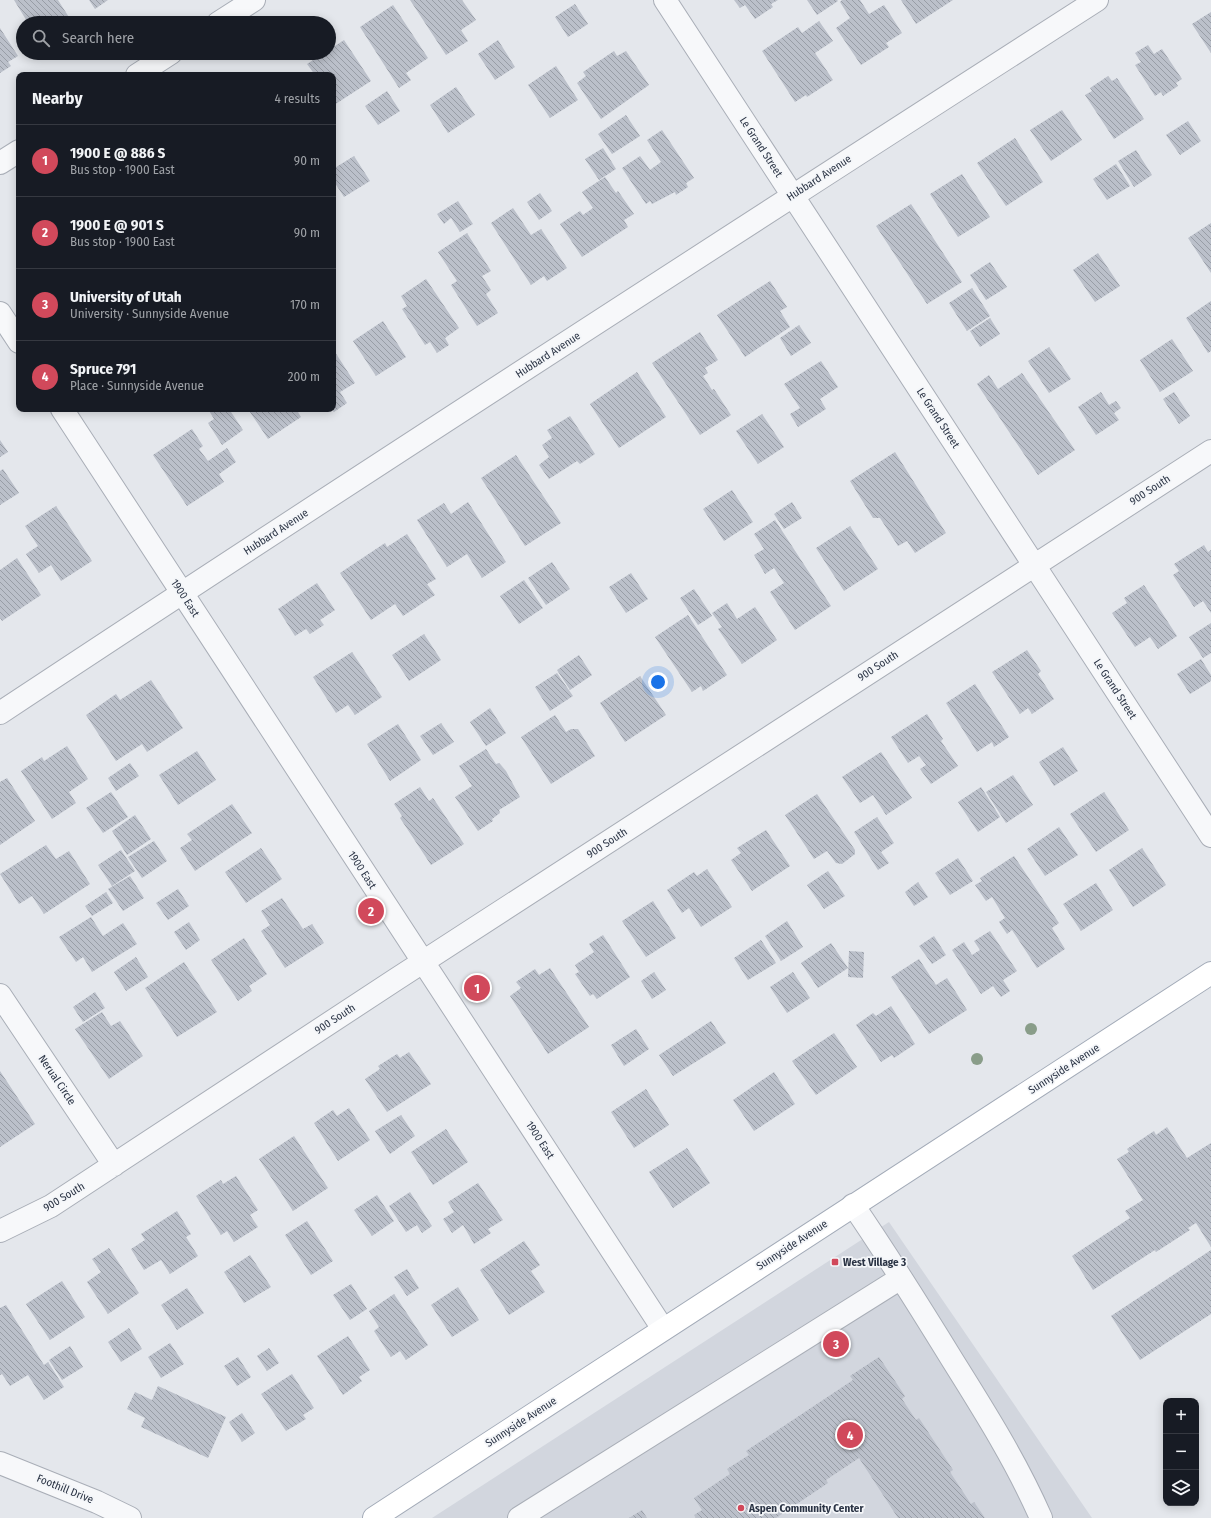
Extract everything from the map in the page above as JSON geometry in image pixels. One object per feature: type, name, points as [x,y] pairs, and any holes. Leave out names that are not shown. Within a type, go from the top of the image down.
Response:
[{"type":"main road","name":"Sunnyside Avenue","points":[[374,1518],[1211,973]]},
{"type":"street","points":[[229,16],[254,0]]},
{"type":"street","name":"Le Grand Street","points":[[665,0],[1211,836]]},
{"type":"street","name":"Hubbard Avenue","points":[[0,713],[793,195],[1097,0]]},
{"type":"street","points":[[142,72],[160,60]]},
{"type":"street","points":[[0,163],[16,153]]},
{"type":"street","points":[[0,313],[16,337]]},
{"type":"street","name":"1900 East","points":[[64,412],[663,1329]]},
{"type":"street","name":"900 South","points":[[0,1231],[51,1206],[422,962],[1211,451]]},
{"type":"street","name":"Nerual Circle","points":[[0,995],[114,1165]]},
{"type":"street","points":[[853,1205],[902,1278],[984,1411],[1027,1487],[1041,1518]]},
{"type":"street","points":[[519,1518],[902,1278]]},
{"type":"street","name":"Foothill Drive","points":[[0,1463],[98,1502],[130,1518]]},
{"type":"shaded area","points":[[889,1222],[1092,1518],[432,1518]]},
{"type":"building","points":[[14,0],[58,0],[68,16],[24,16]]},
{"type":"building","points":[[89,0],[108,0],[95,9]]},
{"type":"building","points":[[410,0],[462,0],[476,20],[461,30],[468,41],[446,55]]},
{"type":"building","points":[[734,0],[778,0],[771,4],[773,7],[755,19],[745,5],[740,8]]},
{"type":"building","points":[[807,0],[837,0],[838,1],[817,15]]},
{"type":"building","points":[[842,0],[860,0],[869,14],[884,5],[902,33],[886,43],[889,47],[861,65],[836,28],[850,18],[840,2]]},
{"type":"building","points":[[901,0],[953,0],[916,24]]},
{"type":"building","points":[[575,4],[588,24],[568,37],[555,17]]},
{"type":"building","points":[[393,5],[428,58],[406,73],[411,80],[399,88],[360,27]]},
{"type":"building","points":[[1211,12],[1211,53],[1192,24]]},
{"type":"building","points":[[819,21],[833,41],[815,53],[833,80],[807,97],[806,95],[795,102],[762,51],[798,27],[802,33]]},
{"type":"building","points":[[0,28],[16,53],[16,57],[8,62],[11,66],[0,73]]},
{"type":"building","points":[[344,40],[371,81],[336,104],[336,72],[313,72],[307,64],[313,60],[336,60],[336,45]]},
{"type":"building","points":[[498,40],[515,67],[495,80],[478,54]]},
{"type":"building","points":[[1148,45],[1154,54],[1162,49],[1182,79],[1176,83],[1178,86],[1163,96],[1161,92],[1155,96],[1135,65],[1141,62],[1135,53]]},
{"type":"building","points":[[614,51],[617,56],[626,51],[649,85],[601,119],[577,83],[586,76],[583,72]]},
{"type":"building","points":[[556,66],[578,100],[550,118],[528,85]]},
{"type":"building","points":[[1108,76],[1112,81],[1117,78],[1144,119],[1114,139],[1085,95],[1092,91],[1090,88]]},
{"type":"building","points":[[456,87],[475,115],[448,133],[430,105]]},
{"type":"building","points":[[387,91],[400,111],[378,125],[365,106]]},
{"type":"building","points":[[1062,110],[1082,140],[1051,161],[1030,130]]},
{"type":"building","points":[[626,115],[640,136],[612,154],[598,134]]},
{"type":"building","points":[[1188,121],[1201,141],[1180,155],[1166,135]]},
{"type":"building","points":[[662,130],[694,178],[686,183],[688,187],[676,195],[675,192],[652,204],[650,201],[646,204],[622,168],[640,156],[650,170],[661,162],[647,140]]},
{"type":"building","points":[[1015,138],[1043,182],[1006,206],[977,163]]},
{"type":"building","points":[[603,148],[616,169],[599,180],[585,159]]},
{"type":"building","points":[[1136,150],[1152,175],[1134,187],[1118,161]]},
{"type":"building","points":[[354,156],[370,181],[344,197],[336,185],[336,167]]},
{"type":"building","points":[[1116,164],[1130,186],[1107,200],[1093,179]]},
{"type":"building","points":[[962,174],[990,217],[958,237],[930,194]]},
{"type":"building","points":[[605,177],[616,193],[618,191],[634,214],[624,220],[628,227],[582,257],[560,224],[580,211],[583,215],[593,208],[582,192]]},
{"type":"building","points":[[540,193],[552,211],[539,220],[527,202]]},
{"type":"building","points":[[458,201],[473,224],[460,232],[451,218],[444,224],[437,214]]},
{"type":"building","points":[[911,204],[962,282],[927,304],[876,226]]},
{"type":"building","points":[[513,208],[531,235],[541,229],[567,268],[547,281],[544,276],[531,285],[491,223]]},
{"type":"building","points":[[1211,223],[1211,273],[1188,238]]},
{"type":"building","points":[[467,233],[491,271],[482,276],[491,290],[486,294],[498,313],[477,326],[451,285],[457,281],[438,252]]},
{"type":"building","points":[[1098,253],[1120,286],[1095,302],[1073,270]]},
{"type":"building","points":[[990,262],[1007,287],[986,300],[970,275]]},
{"type":"building","points":[[426,279],[459,328],[445,338],[449,345],[437,353],[430,342],[425,345],[402,309],[407,306],[401,296]]},
{"type":"building","points":[[770,281],[787,307],[780,311],[790,327],[745,357],[717,315]]},
{"type":"building","points":[[972,288],[990,316],[967,331],[949,303]]},
{"type":"building","points":[[1211,301],[1211,351],[1208,353],[1186,318]]},
{"type":"building","points":[[990,318],[1000,334],[980,347],[970,331]]},
{"type":"building","points":[[383,321],[406,357],[376,376],[353,341]]},
{"type":"building","points":[[799,325],[811,343],[791,356],[780,338]]},
{"type":"building","points":[[700,332],[718,360],[705,368],[708,373],[703,376],[712,390],[714,389],[731,415],[700,435],[652,363]]},
{"type":"building","points":[[1172,339],[1193,371],[1160,392],[1140,360]]},
{"type":"building","points":[[1049,347],[1071,379],[1049,393],[1028,361]]},
{"type":"building","points":[[336,354],[355,383],[340,392],[347,403],[336,411]]},
{"type":"building","points":[[821,361],[838,387],[820,399],[826,409],[798,427],[790,414],[800,408],[784,384]]},
{"type":"building","points":[[637,372],[666,417],[619,448],[590,404]]},
{"type":"building","points":[[1022,373],[1075,450],[1038,475],[977,384],[989,375],[998,389]]},
{"type":"building","points":[[1101,392],[1109,405],[1116,401],[1121,408],[1114,413],[1119,420],[1096,435],[1078,407]]},
{"type":"building","points":[[1174,392],[1190,416],[1179,424],[1163,399]]},
{"type":"building","points":[[210,412],[231,412],[243,430],[222,445],[208,423],[214,419]]},
{"type":"building","points":[[250,412],[298,412],[301,417],[268,439]]},
{"type":"building","points":[[762,414],[784,447],[758,464],[736,431]]},
{"type":"building","points":[[570,416],[595,454],[580,464],[577,461],[549,479],[539,465],[549,457],[542,445],[552,438],[547,430]]},
{"type":"building","points":[[192,429],[203,446],[199,449],[208,461],[227,448],[236,462],[219,474],[224,482],[187,506],[153,455]]},
{"type":"building","points":[[0,440],[8,452],[0,457]]},
{"type":"building","points":[[895,452],[946,533],[915,553],[907,541],[898,546],[880,518],[873,518],[850,481]]},
{"type":"building","points":[[516,455],[561,523],[525,546],[481,478]]},
{"type":"building","points":[[3,469],[19,493],[0,505],[0,471]]},
{"type":"building","points":[[732,490],[753,522],[724,541],[703,509]]},
{"type":"building","points":[[468,502],[506,562],[482,578],[467,554],[447,567],[417,520],[444,503],[451,514]]},
{"type":"building","points":[[792,502],[802,518],[784,529],[774,514]]},
{"type":"building","points":[[56,506],[92,561],[61,581],[51,565],[39,573],[26,554],[38,546],[25,526]]},
{"type":"building","points":[[775,520],[831,606],[795,630],[770,592],[784,583],[774,568],[765,574],[754,555],[764,549],[754,534]]},
{"type":"building","points":[[850,526],[878,569],[844,591],[816,548]]},
{"type":"building","points":[[407,534],[436,579],[427,584],[435,595],[403,616],[395,604],[371,620],[340,573],[385,543],[387,547]]},
{"type":"building","points":[[1204,545],[1208,552],[1211,550],[1211,613],[1203,601],[1194,607],[1173,575],[1179,571],[1174,564]]},
{"type":"building","points":[[17,558],[41,595],[2,621],[0,618],[0,570]]},
{"type":"building","points":[[552,562],[570,589],[546,605],[528,578]]},
{"type":"building","points":[[631,573],[648,599],[626,613],[609,587]]},
{"type":"building","points":[[524,580],[543,608],[519,624],[500,596]]},
{"type":"building","points":[[317,583],[335,610],[320,620],[324,625],[310,634],[306,629],[295,636],[278,609]]},
{"type":"building","points":[[1144,585],[1177,636],[1158,649],[1150,637],[1135,647],[1112,613],[1127,603],[1124,598]]},
{"type":"building","points":[[694,589],[712,616],[698,625],[680,598]]},
{"type":"building","points":[[727,603],[737,619],[755,607],[777,640],[742,664],[718,629],[722,627],[712,613]]},
{"type":"building","points":[[688,615],[727,675],[703,691],[701,686],[692,692],[655,637]]},
{"type":"building","points":[[1211,623],[1211,653],[1203,658],[1189,637]]},
{"type":"building","points":[[424,634],[441,660],[409,681],[392,655]]},
{"type":"building","points":[[1027,650],[1041,671],[1038,674],[1054,699],[1032,714],[1028,708],[1020,714],[992,672]]},
{"type":"building","points":[[352,652],[382,697],[355,715],[348,705],[336,713],[313,677]]},
{"type":"building","points":[[579,655],[592,675],[570,690],[557,670]]},
{"type":"building","points":[[1201,659],[1211,675],[1211,681],[1190,694],[1177,674]]},
{"type":"building","points":[[557,673],[573,696],[550,711],[535,687]]},
{"type":"building","points":[[640,676],[666,715],[625,742],[600,703]]},
{"type":"building","points":[[151,680],[183,728],[147,752],[142,744],[116,761],[86,715],[116,694],[120,700]]},
{"type":"building","points":[[975,684],[1009,737],[994,747],[992,742],[977,752],[946,703]]},
{"type":"building","points":[[490,708],[506,733],[486,746],[470,722]]},
{"type":"building","points":[[927,714],[943,739],[941,741],[958,766],[931,784],[920,769],[926,765],[919,756],[908,763],[891,737]]},
{"type":"building","points":[[555,715],[566,732],[571,729],[578,729],[595,756],[551,784],[521,737]]},
{"type":"building","points":[[441,723],[454,742],[433,755],[420,736]]},
{"type":"building","points":[[398,724],[421,760],[390,781],[367,744]]},
{"type":"building","points":[[67,746],[88,779],[69,792],[76,803],[52,819],[21,771],[42,757],[44,761]]},
{"type":"building","points":[[1063,747],[1078,771],[1054,786],[1039,762]]},
{"type":"building","points":[[486,749],[496,764],[499,763],[506,771],[520,797],[499,810],[500,813],[492,819],[493,821],[478,831],[455,797],[472,786],[459,766]]},
{"type":"building","points":[[197,751],[216,780],[178,805],[159,775]]},
{"type":"building","points":[[881,752],[912,798],[886,815],[873,795],[860,803],[842,777]]},
{"type":"building","points":[[130,763],[139,776],[116,791],[108,778]]},
{"type":"building","points":[[1013,775],[1033,805],[1006,823],[986,792]]},
{"type":"building","points":[[7,778],[35,821],[0,845],[0,782]]},
{"type":"building","points":[[420,787],[429,801],[433,798],[464,844],[431,865],[400,818],[402,816],[394,804]]},
{"type":"building","points":[[981,787],[1000,817],[978,832],[958,802]]},
{"type":"building","points":[[111,792],[128,817],[103,833],[86,808]]},
{"type":"building","points":[[1104,792],[1129,830],[1096,852],[1070,814]]},
{"type":"building","points":[[817,794],[855,850],[855,854],[842,864],[836,863],[827,851],[814,859],[785,815]]},
{"type":"building","points":[[232,804],[252,833],[195,871],[180,848],[192,840],[187,834]]},
{"type":"building","points":[[135,815],[151,839],[127,855],[112,831]]},
{"type":"building","points":[[877,817],[894,843],[881,852],[889,863],[878,870],[854,832]]},
{"type":"building","points":[[1059,827],[1078,855],[1045,876],[1027,849]]},
{"type":"building","points":[[766,830],[790,866],[752,891],[731,860],[741,853],[737,848]]},
{"type":"building","points":[[154,841],[167,861],[142,878],[128,857]]},
{"type":"building","points":[[46,845],[56,859],[69,851],[90,884],[44,914],[32,896],[19,904],[0,874]]},
{"type":"building","points":[[261,848],[282,879],[246,903],[225,872]]},
{"type":"building","points":[[1142,848],[1166,885],[1133,907],[1109,870]]},
{"type":"building","points":[[121,850],[135,871],[112,886],[98,865]]},
{"type":"building","points":[[1014,856],[1059,923],[1052,928],[1065,949],[1037,968],[1012,930],[1007,934],[999,922],[1005,918],[992,897],[986,901],[975,885],[982,881],[980,878]]},
{"type":"building","points":[[958,858],[973,881],[950,895],[935,873]]},
{"type":"building","points":[[707,869],[732,907],[701,927],[689,908],[682,913],[667,890],[694,872],[697,876]]},
{"type":"building","points":[[828,871],[845,896],[824,909],[807,885]]},
{"type":"building","points":[[130,876],[144,898],[123,911],[108,889]]},
{"type":"building","points":[[918,882],[928,897],[914,906],[905,892]]},
{"type":"building","points":[[1096,883],[1113,910],[1081,931],[1063,904]]},
{"type":"building","points":[[178,889],[189,906],[168,920],[156,903]]},
{"type":"building","points":[[106,892],[113,903],[92,916],[85,906]]},
{"type":"building","points":[[282,898],[303,929],[312,924],[324,943],[285,968],[261,931],[270,925],[261,911]]},
{"type":"building","points":[[653,901],[676,938],[646,957],[622,921]]},
{"type":"building","points":[[91,917],[103,936],[123,923],[137,944],[92,972],[83,957],[76,962],[59,937]]},
{"type":"building","points":[[787,921],[803,947],[781,961],[765,936]]},
{"type":"building","points":[[189,922],[200,940],[186,950],[174,932]]},
{"type":"building","points":[[990,931],[1017,971],[1003,980],[1010,991],[1001,997],[993,986],[981,994],[952,950],[964,942],[972,955],[980,950],[974,941]]},
{"type":"building","points":[[603,935],[630,977],[597,999],[593,994],[590,996],[575,974],[579,972],[575,965],[594,952],[589,944]]},
{"type":"building","points":[[934,936],[946,955],[932,964],[919,946]]},
{"type":"building","points":[[244,938],[267,974],[249,986],[252,991],[238,1001],[211,960]]},
{"type":"building","points":[[761,940],[776,963],[748,980],[734,958]]},
{"type":"building","points":[[831,943],[848,968],[818,988],[801,963]]},
{"type":"building","points":[[849,951],[864,952],[863,978],[848,977]]},
{"type":"building","points":[[136,957],[148,977],[126,991],[114,972]]},
{"type":"building","points":[[919,959],[936,985],[947,978],[967,1010],[929,1034],[891,977]]},
{"type":"building","points":[[184,962],[217,1012],[177,1037],[145,988]]},
{"type":"building","points":[[550,968],[589,1027],[548,1054],[510,996],[521,988],[516,982],[535,969],[539,975]]},
{"type":"building","points":[[654,972],[666,990],[652,999],[641,981]]},
{"type":"building","points":[[793,972],[810,998],[787,1013],[770,987]]},
{"type":"building","points":[[95,992],[105,1008],[83,1022],[73,1007]]},
{"type":"building","points":[[891,1006],[915,1044],[894,1058],[892,1055],[881,1062],[856,1025],[873,1013],[876,1016]]},
{"type":"building","points":[[102,1012],[111,1026],[120,1021],[143,1056],[109,1079],[75,1029]]},
{"type":"building","points":[[711,1021],[726,1043],[673,1076],[659,1055]]},
{"type":"building","points":[[636,1029],[649,1049],[624,1066],[611,1045]]},
{"type":"building","points":[[834,1033],[857,1067],[816,1095],[792,1061]]},
{"type":"building","points":[[409,1052],[431,1084],[387,1112],[365,1079],[380,1069],[378,1066],[397,1054],[400,1058]]},
{"type":"building","points":[[0,1071],[35,1124],[0,1147]]},
{"type":"building","points":[[774,1072],[795,1104],[754,1131],[733,1100]]},
{"type":"building","points":[[646,1089],[669,1125],[634,1148],[611,1112]]},
{"type":"building","points":[[349,1108],[370,1140],[338,1161],[314,1123],[333,1110],[337,1116]]},
{"type":"building","points":[[401,1115],[415,1136],[390,1154],[375,1131]]},
{"type":"building","points":[[1167,1127],[1187,1158],[1211,1143],[1211,1247],[1196,1223],[1188,1228],[1190,1230],[1156,1252],[1155,1250],[1093,1290],[1072,1256],[1130,1218],[1125,1211],[1143,1200],[1117,1159],[1129,1152],[1127,1149],[1154,1131],[1156,1135]]},
{"type":"building","points":[[446,1129],[468,1162],[433,1185],[411,1152]]},
{"type":"building","points":[[294,1136],[328,1188],[293,1211],[259,1159]]},
{"type":"building","points":[[687,1148],[710,1183],[673,1208],[649,1172]]},
{"type":"building","points":[[236,1176],[258,1210],[250,1215],[258,1227],[234,1242],[227,1231],[221,1235],[196,1196],[221,1180],[223,1184]]},
{"type":"building","points":[[478,1183],[503,1220],[488,1229],[491,1233],[474,1244],[463,1225],[452,1233],[443,1219],[454,1212],[448,1202]]},
{"type":"building","points":[[410,1192],[432,1226],[422,1233],[417,1225],[406,1232],[389,1206]]},
{"type":"building","points":[[377,1195],[394,1221],[372,1236],[354,1210]]},
{"type":"building","points":[[177,1211],[191,1234],[186,1237],[198,1256],[170,1274],[161,1260],[144,1270],[131,1249],[145,1240],[141,1234]]},
{"type":"building","points":[[307,1221],[333,1261],[311,1275],[285,1235]]},
{"type":"building","points":[[524,1241],[540,1265],[531,1271],[545,1292],[509,1315],[480,1270]]},
{"type":"building","points":[[109,1248],[139,1293],[108,1314],[87,1282],[101,1272],[92,1259]]},
{"type":"building","points":[[1211,1250],[1211,1314],[1140,1360],[1111,1316]]},
{"type":"building","points":[[250,1255],[271,1287],[244,1303],[224,1272]]},
{"type":"building","points":[[407,1269],[419,1288],[407,1296],[394,1277]]},
{"type":"building","points":[[62,1281],[85,1317],[50,1340],[26,1304]]},
{"type":"building","points":[[351,1284],[367,1309],[350,1320],[333,1295]]},
{"type":"building","points":[[458,1287],[479,1320],[452,1337],[431,1305]]},
{"type":"building","points":[[187,1288],[204,1313],[177,1330],[161,1305]]},
{"type":"building","points":[[394,1294],[428,1345],[406,1360],[400,1351],[391,1357],[374,1331],[379,1327],[369,1311]]},
{"type":"building","points":[[6,1305],[44,1365],[48,1362],[64,1387],[44,1400],[28,1375],[10,1386],[2,1374],[0,1375],[0,1308]]},
{"type":"building","points":[[129,1328],[142,1349],[121,1362],[108,1342]]},
{"type":"building","points":[[348,1336],[370,1370],[359,1377],[362,1381],[343,1395],[317,1356]]},
{"type":"building","points":[[170,1343],[184,1364],[161,1378],[148,1357]]},
{"type":"building","points":[[70,1346],[83,1367],[62,1380],[49,1360]]},
{"type":"building","points":[[269,1348],[279,1363],[267,1371],[257,1356]]},
{"type":"building","points":[[238,1357],[251,1377],[237,1386],[224,1366]]},
{"type":"building","points":[[879,1357],[905,1396],[902,1399],[916,1420],[919,1418],[953,1470],[950,1472],[971,1504],[974,1502],[985,1518],[898,1518],[859,1458],[826,1480],[828,1483],[776,1518],[696,1518],[694,1515],[702,1510],[694,1498],[730,1474],[727,1469],[749,1455],[746,1451],[853,1380],[850,1376]]},
{"type":"building","points":[[292,1374],[314,1408],[303,1415],[306,1419],[286,1431],[261,1394]]},
{"type":"building","points":[[158,1386],[226,1417],[208,1458],[141,1427],[145,1418],[127,1409],[135,1392],[152,1400]]},
{"type":"building","points":[[242,1413],[255,1433],[242,1442],[229,1422]]},
{"type":"building","points":[[642,1510],[647,1518],[629,1518]]},
{"type":"place","name":"1900 E @ 901 S","points":[[371,911]]},
{"type":"place","name":"1900 E @ 886 S","points":[[477,988]]},
{"type":"place","name":"West Village 3","points":[[835,1262]]},
{"type":"place","name":"University of Utah","points":[[836,1344]]},
{"type":"place","name":"Spruce 791","points":[[850,1435]]},
{"type":"place","name":"Aspen Community Center","points":[[741,1508]]}]
